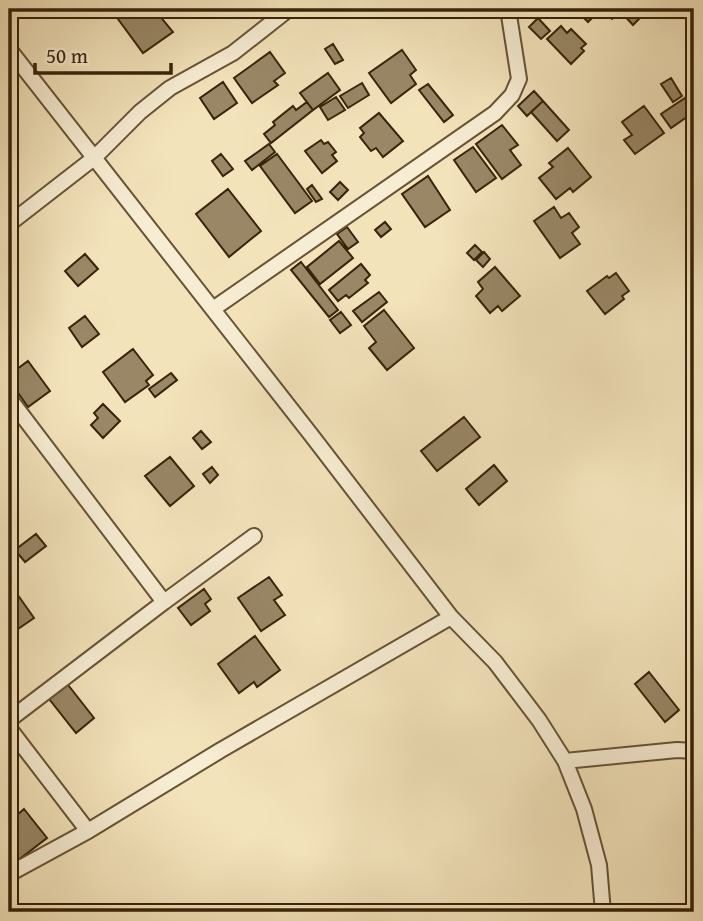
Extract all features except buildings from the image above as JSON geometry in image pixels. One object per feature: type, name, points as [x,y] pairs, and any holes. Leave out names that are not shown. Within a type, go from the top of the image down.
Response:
[{"type":"street","points":[[9,224],[94,158],[170,88],[233,53],[289,9]]},
{"type":"street","points":[[213,309],[495,113],[512,95],[519,79],[508,9]]},
{"type":"street","points":[[9,49],[451,617],[495,662],[539,719],[565,761],[584,809],[599,865],[603,912]]},
{"type":"street","points":[[9,398],[164,602]]},
{"type":"street","points":[[9,720],[254,536]]},
{"type":"street","points":[[9,874],[88,831],[221,750],[451,617]]},
{"type":"street","points":[[9,728],[88,831]]},
{"type":"street","points":[[565,761],[677,750],[694,751]]}]
